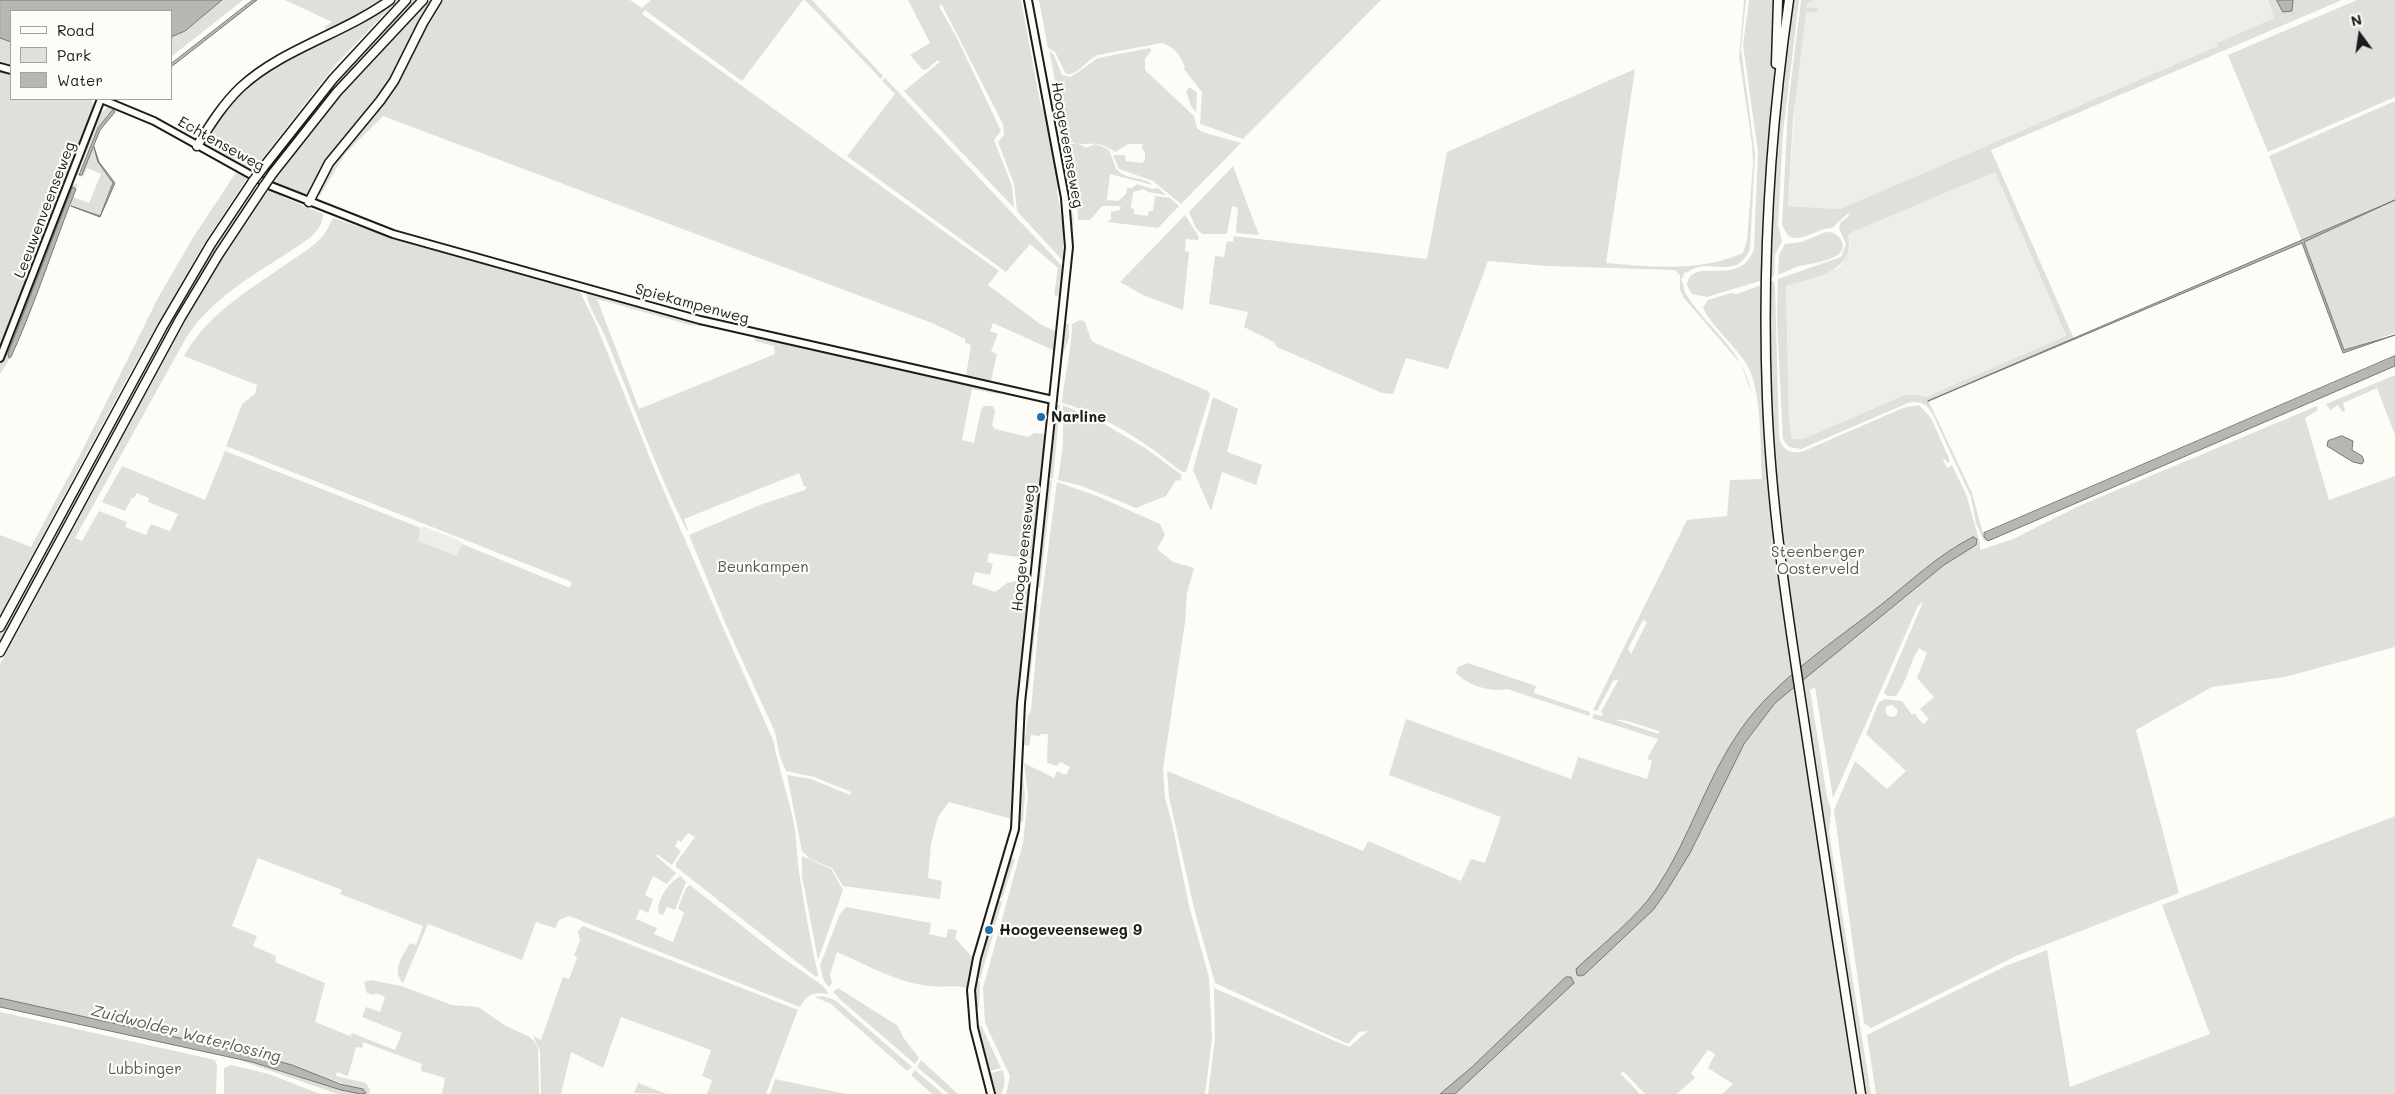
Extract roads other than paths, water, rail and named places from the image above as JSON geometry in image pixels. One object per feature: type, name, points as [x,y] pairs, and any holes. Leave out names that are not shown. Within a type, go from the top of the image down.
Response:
[{"type":"highway","points":[[197,146],[223,106],[253,77],[282,58],[353,24],[390,0]]},
{"type":"highway","points":[[0,627],[167,318],[211,244],[262,169],[333,79],[406,0]]},
{"type":"highway","points":[[0,652],[180,319],[215,260],[273,174],[348,79],[423,0]]},
{"type":"highway","points":[[309,202],[328,163],[390,87],[437,0]]},
{"type":"highway","points":[[1778,0],[1777,84],[1766,243],[1766,381],[1776,526],[1795,665],[1861,1094]]},
{"type":"highway","points":[[1777,84],[1789,0]]},
{"type":"main road","name":"Hoogeveenseweg","points":[[991,1094],[974,1028],[971,990],[977,958],[1015,829],[1021,703],[1069,255],[1069,226],[1028,0]]},
{"type":"main road","name":"Leeuwenveenseweg","points":[[0,358],[101,100]]},
{"type":"main road","name":"Echtenseweg","points":[[103,100],[154,121],[243,172],[331,210]]},
{"type":"main road","name":"Spiekampenweg","points":[[331,210],[393,234],[700,320],[1053,400]]},
{"type":"water","points":[[0,0],[222,0],[185,31],[172,37],[172,10],[10,10],[10,42],[0,38]]},
{"type":"water","points":[[253,0],[257,0],[172,66],[172,63]]},
{"type":"water","points":[[2277,0],[2293,0],[2292,11],[2283,12]]},
{"type":"water","points":[[113,110],[115,112],[100,130],[82,175],[79,175],[98,128]]},
{"type":"water","points":[[94,147],[99,162],[115,183],[100,217],[71,206],[100,216],[113,183],[98,162]]},
{"type":"water","points":[[73,187],[76,189],[37,294],[9,358],[8,354]]},
{"type":"water","points":[[2395,200],[2304,242],[2344,350],[2395,335],[2343,353],[2302,243],[1928,401]]},
{"type":"water","points":[[2395,356],[2395,366],[1988,541],[1984,537],[1984,533]]},
{"type":"water","points":[[2342,436],[2353,441],[2352,450],[2362,456],[2364,461],[2362,464],[2353,462],[2327,446],[2328,441]]},
{"type":"water","points":[[1973,537],[1977,539],[1976,545],[1944,565],[1775,703],[1744,744],[1690,853],[1653,910],[1584,975],[1577,975],[1576,969],[1639,911],[1656,889],[1679,850],[1729,748],[1755,711],[1807,662],[1937,560]]},
{"type":"water","points":[[1566,977],[1571,977],[1574,983],[1455,1094],[1440,1094],[1472,1067]]},
{"type":"water","name":"Zuidwolder Waterlossing","points":[[0,998],[256,1055],[292,1065],[340,1084],[363,1089],[366,1093],[361,1094],[341,1090],[252,1062],[0,1007]]},
{"type":"place","name":"Narline","points":[[1041,417]]},
{"type":"place","name":"Hoogeveenseweg 9","points":[[989,930]]},
{"type":"park label","name":"Steenberger Oosterveld","points":[[1818,560]]},
{"type":"park label","name":"Beunkampen","points":[[763,567]]},
{"type":"park label","name":"Lubbinger","points":[[145,1069]]}]
